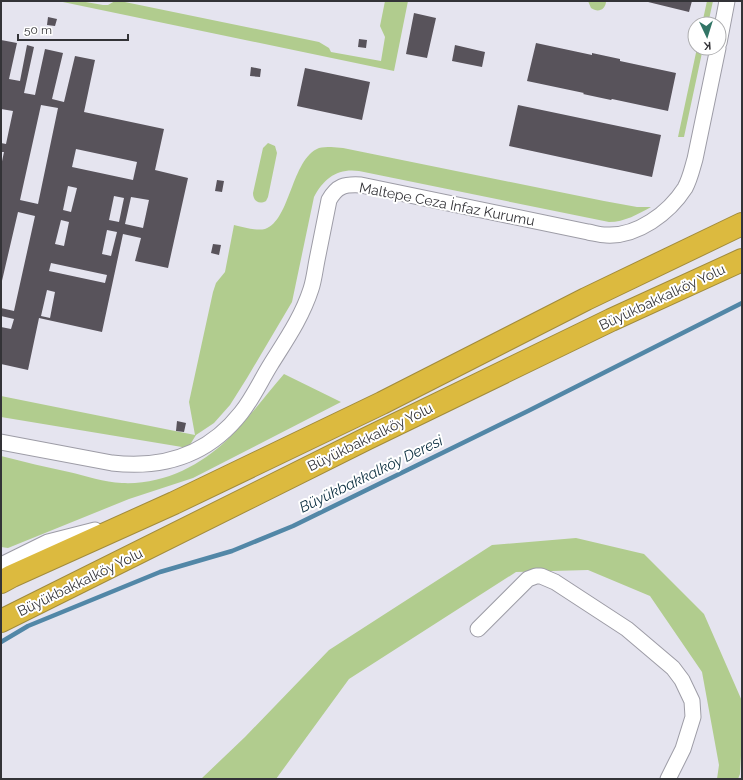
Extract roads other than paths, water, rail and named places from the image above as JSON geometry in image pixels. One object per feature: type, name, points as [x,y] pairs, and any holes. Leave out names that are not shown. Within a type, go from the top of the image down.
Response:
[{"type":"highway","name":"Büyükbakkalköy Yolu","points":[[1,582],[137,520],[382,403],[586,299],[742,224]]},
{"type":"highway","name":"Büyükbakkalköy Yolu","points":[[1,621],[397,424],[611,320],[742,260]]},
{"type":"lane","points":[[724,16],[727,1]]},
{"type":"lane","name":"Maltepe Ceza İnfaz Kurumu","points":[[1,442],[112,463],[141,465],[163,463],[179,458],[207,444],[220,435],[242,412],[300,318],[311,288],[329,200],[333,193],[340,187],[350,184],[361,185],[580,231],[607,235],[622,234],[652,221],[664,213],[676,199],[685,188],[691,175],[716,56]]},
{"type":"lane","points":[[1,565],[48,542],[137,520]]},
{"type":"lane","points":[[1,561],[22,555]]},
{"type":"lane","points":[[478,629],[528,579],[536,576],[542,576],[555,582],[627,629],[673,668],[682,680],[692,701],[694,710],[692,724],[683,749],[668,779]]},
{"type":"waterway","name":"Büyükbakkalköy Deresi","points":[[1,642],[28,626],[160,572],[232,551],[293,526],[528,411],[742,303]]}]
